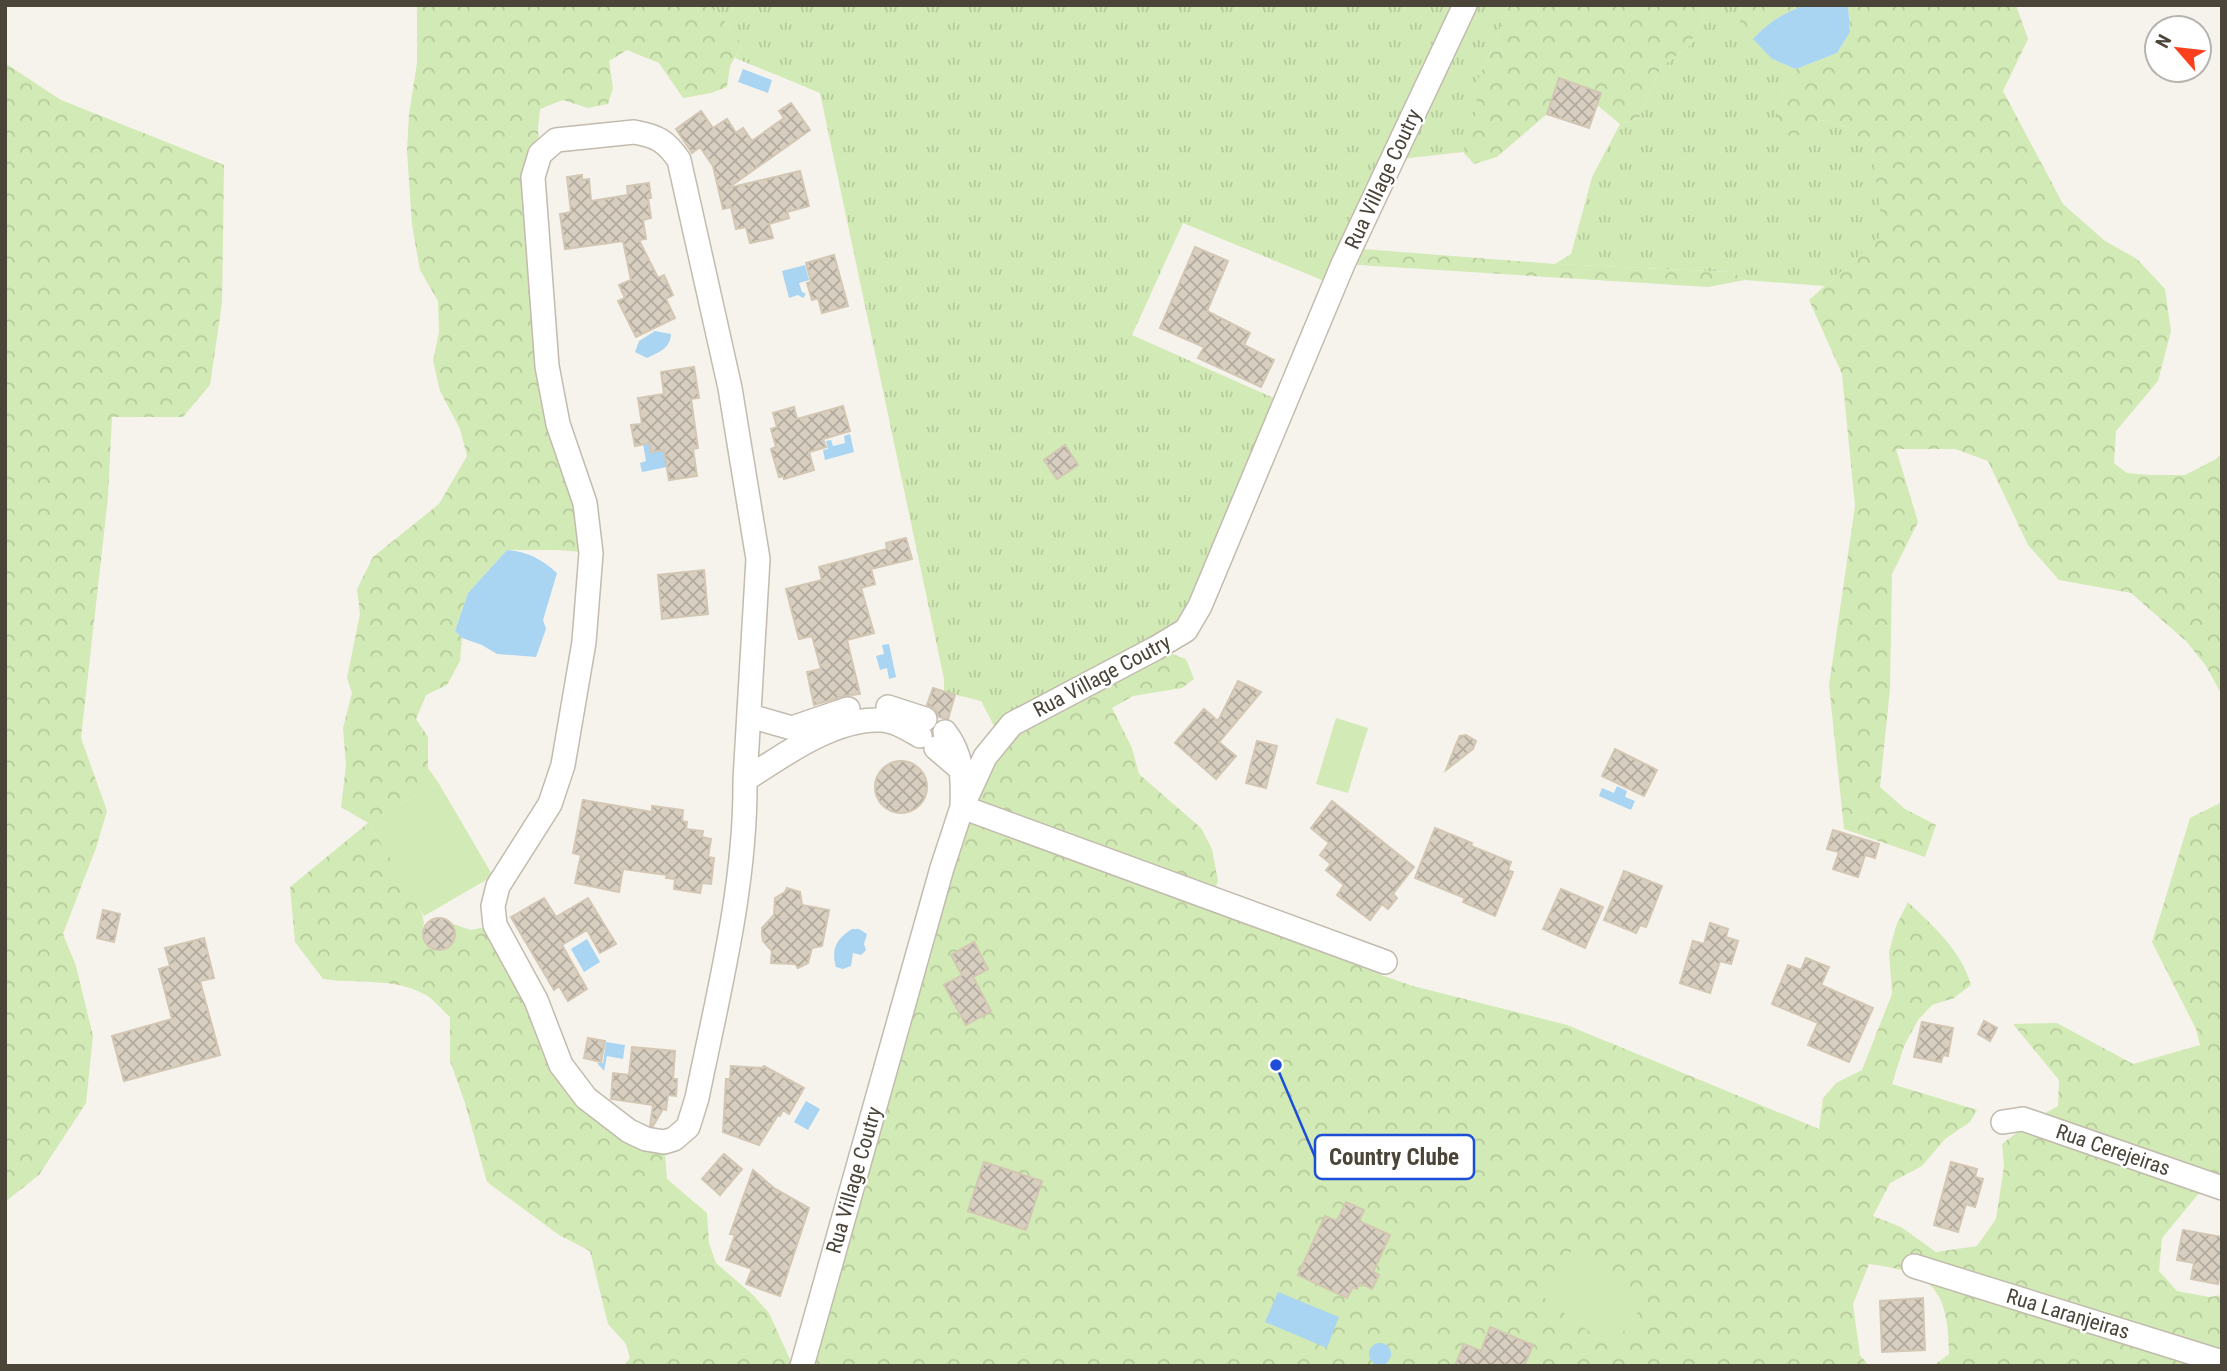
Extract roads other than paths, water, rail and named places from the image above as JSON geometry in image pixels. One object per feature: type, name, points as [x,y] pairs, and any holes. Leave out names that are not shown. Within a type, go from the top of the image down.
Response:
[{"type":"street","name":"Rua Village Coutry","points":[[802,1366],[943,868],[962,807],[985,757],[1012,724],[1186,630],[1200,606],[1350,248],[1465,5]]},
{"type":"street","points":[[634,132],[652,135],[668,145],[679,160],[730,388],[758,559],[750,716],[745,811],[733,920],[697,1098],[688,1127],[674,1139],[664,1142],[646,1139],[629,1131],[586,1098],[561,1065],[536,1000],[495,925],[493,906],[498,886],[550,804],[563,765],[584,642],[590,553],[587,516],[582,492],[558,424],[547,366],[533,177],[540,155],[556,140],[634,132]]},
{"type":"street","points":[[750,716],[792,728],[859,706],[883,705],[931,734]]},
{"type":"street","points":[[745,780],[790,750],[838,728],[863,721],[882,720],[900,725],[955,744],[963,771],[962,807],[1385,962]]},
{"type":"street","name":"Rua Cerejeiras","points":[[2003,1122],[2023,1119],[2222,1188]]},
{"type":"street","name":"Rua Laranjeiras","points":[[1914,1266],[2222,1362]]},
{"type":"water","points":[[1805,5],[1848,5],[1850,32],[1837,53],[1796,69],[1772,59],[1753,39],[1777,19]]},
{"type":"water","points":[[743,69],[772,80],[768,93],[738,82]]},
{"type":"water","points":[[805,265],[809,280],[799,283],[802,292],[806,294],[803,298],[798,295],[789,298],[782,271]]},
{"type":"water","points":[[655,331],[671,334],[666,347],[647,358],[635,352],[639,341]]},
{"type":"water","points":[[850,434],[854,452],[825,460],[823,450],[828,449],[826,441],[831,440],[833,446],[845,443],[844,436]]},
{"type":"water","points":[[650,443],[651,451],[664,450],[667,467],[642,472],[640,463],[646,461],[643,444]]},
{"type":"water","points":[[507,550],[534,557],[557,573],[543,620],[546,629],[536,657],[497,654],[462,638],[455,631],[468,593]]},
{"type":"water","points":[[889,644],[896,677],[889,679],[887,668],[880,670],[876,656],[884,654],[882,645]]},
{"type":"water","points":[[1617,786],[1627,791],[1625,797],[1635,801],[1631,810],[1599,796],[1602,788],[1614,793]]},
{"type":"water","points":[[852,929],[859,929],[867,934],[864,944],[866,950],[861,955],[853,953],[851,966],[843,969],[836,967],[836,945]]},
{"type":"water","points":[[587,939],[600,962],[584,972],[571,949]]},
{"type":"water","points":[[606,1042],[625,1045],[623,1059],[607,1056],[604,1071],[597,1063],[603,1063]]},
{"type":"water","points":[[806,1101],[820,1109],[808,1130],[794,1122]]},
{"type":"water","points":[[1278,1292],[1339,1317],[1327,1348],[1265,1322]]},
{"type":"water","points":[[1376,1343],[1384,1343],[1391,1350],[1391,1358],[1384,1365],[1376,1365],[1369,1358],[1369,1350]]},
{"type":"place","name":"Country Clube","points":[[1276,1065]]}]
